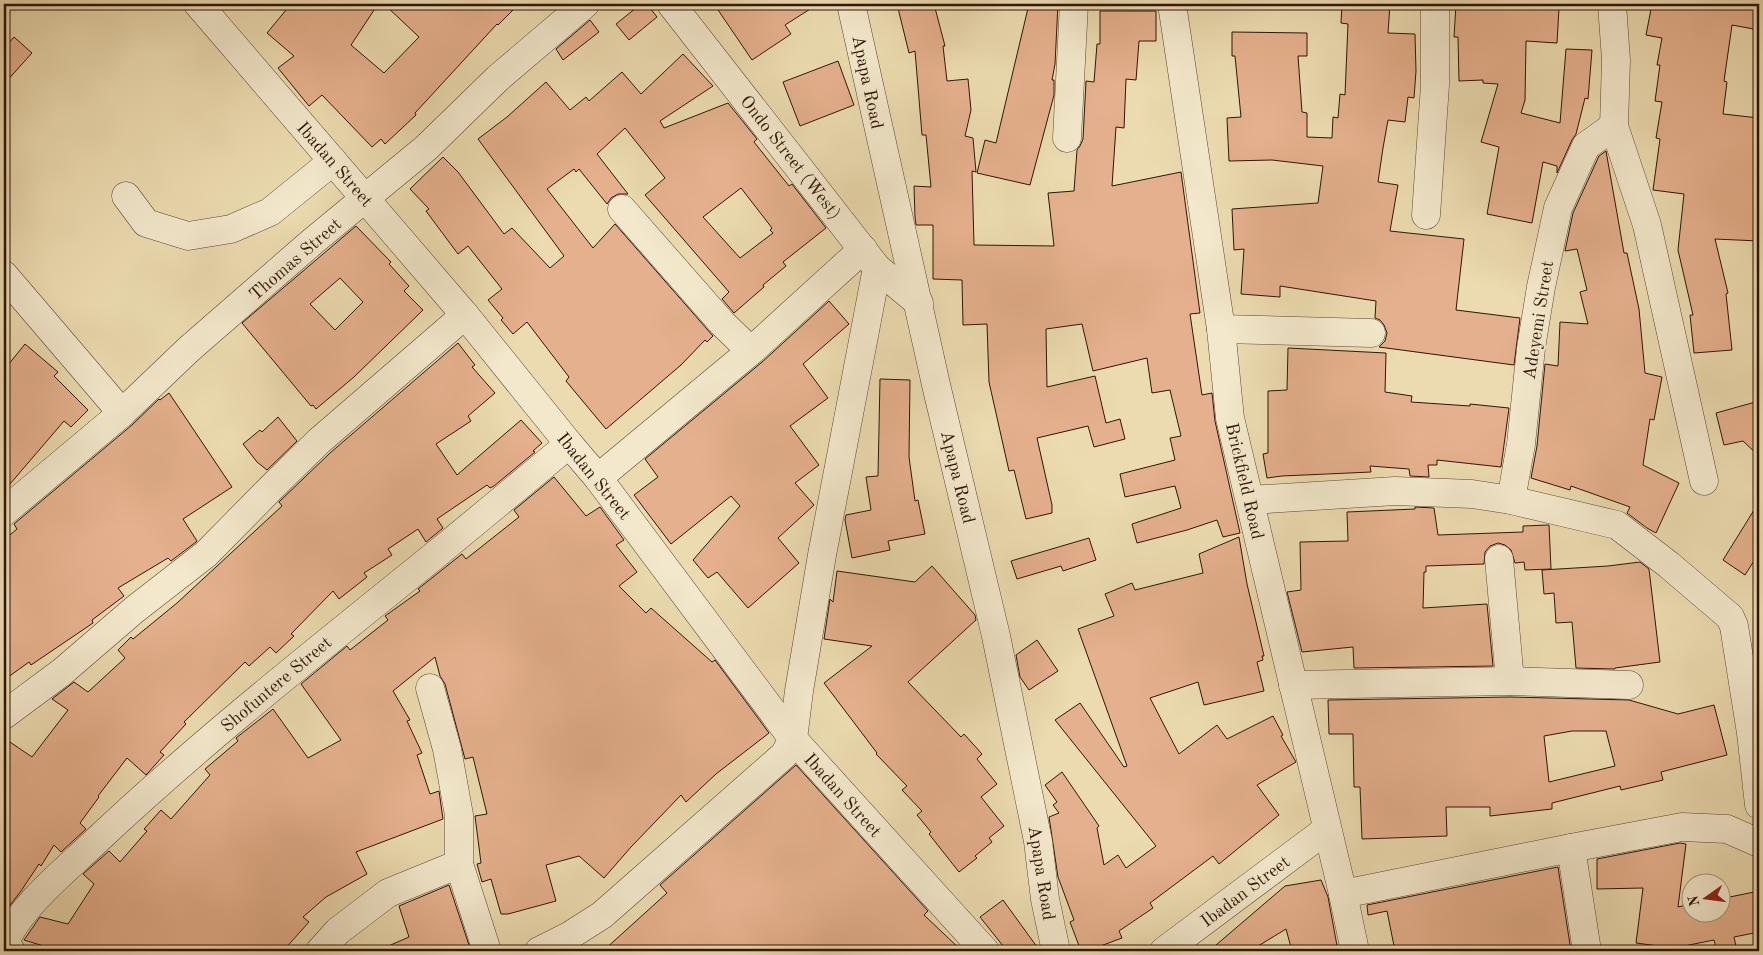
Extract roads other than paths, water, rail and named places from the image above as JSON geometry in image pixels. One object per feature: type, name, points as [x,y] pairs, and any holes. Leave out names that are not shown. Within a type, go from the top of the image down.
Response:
[{"type":"street","name":"Ibadan Street","points":[[198,4],[465,315],[568,444],[598,478],[793,740],[985,951]]},
{"type":"street","name":"Thomas Street","points":[[4,512],[122,413],[189,349],[312,242],[426,148],[498,78],[585,4]]},
{"type":"street","name":"Ondo Street (West)","points":[[671,4],[870,258],[919,303]]},
{"type":"street","name":"Apapa Road","points":[[852,4],[937,388],[996,636],[1038,841],[1045,899],[1056,951]]},
{"type":"street","points":[[1066,138],[1074,4]]},
{"type":"street","name":"Brickfield Road","points":[[1172,4],[1220,329],[1230,418],[1355,951]]},
{"type":"street","points":[[1426,215],[1434,85],[1435,4]]},
{"type":"street","points":[[1612,4],[1616,60],[1614,126],[1647,225],[1704,481]]},
{"type":"street","name":"Adeyemi Street","points":[[1511,500],[1521,444],[1531,348],[1541,287],[1558,208],[1586,146],[1614,126]]},
{"type":"street","points":[[126,196],[146,223],[188,236],[231,229],[270,212],[333,161]]},
{"type":"street","points":[[622,209],[722,323],[751,351]]},
{"type":"street","points":[[598,478],[751,351],[870,258]]},
{"type":"street","points":[[539,951],[569,936],[602,914],[784,755],[793,740],[799,691],[870,258]]},
{"type":"street","points":[[4,275],[122,413]]},
{"type":"street","points":[[4,715],[62,672],[134,610],[206,554],[319,441],[465,315]]},
{"type":"street","points":[[1220,329],[1371,333]]},
{"type":"street","name":"Shofuntere Street","points":[[8,948],[8,933],[24,911],[115,823],[195,751],[568,444]]},
{"type":"street","points":[[1250,500],[1395,491],[1472,494],[1511,500],[1617,525],[1669,565],[1730,617],[1734,626],[1750,723],[1759,805]]},
{"type":"street","points":[[1499,559],[1510,681]]},
{"type":"street","points":[[1293,685],[1510,681],[1629,685]]},
{"type":"street","points":[[430,688],[446,749],[459,815],[459,864],[487,951]]},
{"type":"street","points":[[1343,894],[1682,827],[1727,829],[1759,844]]},
{"type":"street","name":"Ibadan Street","points":[[1164,951],[1326,830]]},
{"type":"street","points":[[1571,848],[1587,951]]},
{"type":"street","points":[[320,951],[338,931],[388,893],[459,864]]}]
